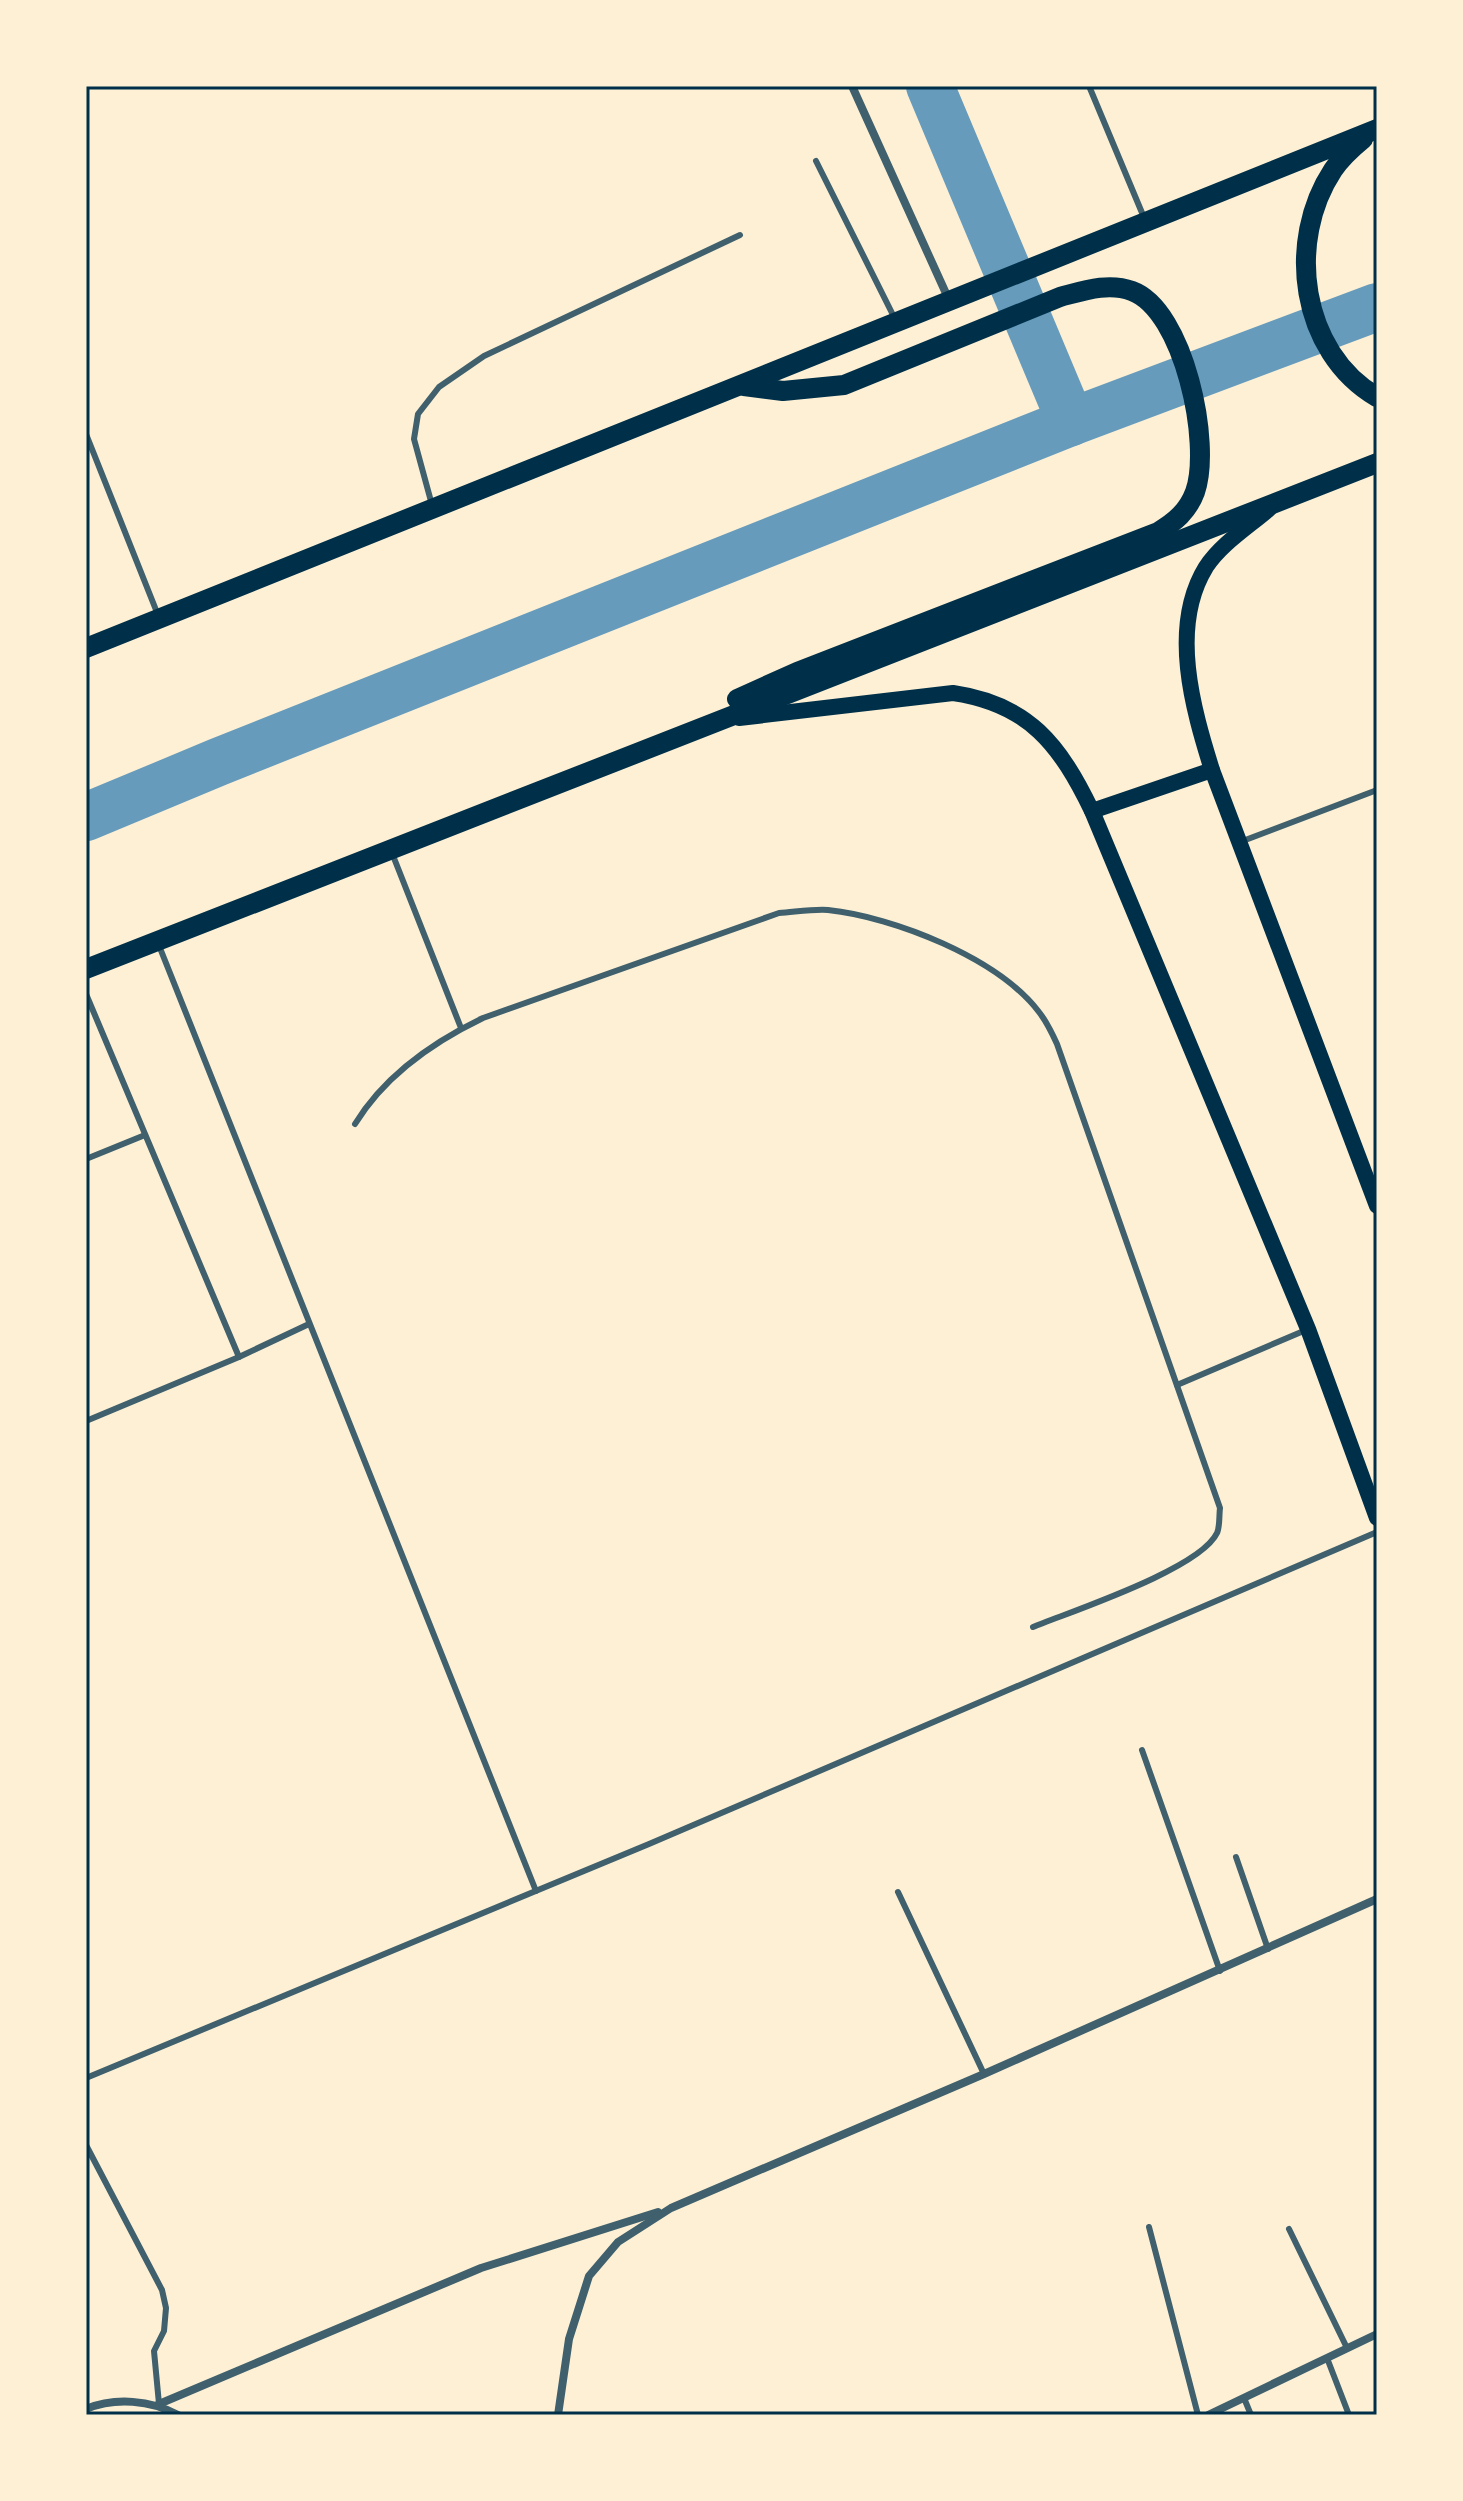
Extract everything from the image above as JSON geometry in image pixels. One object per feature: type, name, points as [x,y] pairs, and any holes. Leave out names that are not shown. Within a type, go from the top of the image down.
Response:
[{"type":"main road","points":[[86,648],[1374,130]]},
{"type":"main road","points":[[1374,130],[1334,169],[1312,221],[1307,250],[1309,295],[1321,336],[1347,374],[1377,397]]},
{"type":"main road","points":[[611,761],[797,672],[1158,532],[1174,523],[1184,512],[1196,490],[1199,444],[1192,395],[1178,347],[1157,310],[1140,294],[1121,287],[1097,288],[1072,294],[844,385],[783,391],[739,386]]},
{"type":"main road","points":[[86,969],[1377,463]]},
{"type":"main road","points":[[1277,503],[1228,543],[1207,566],[1189,617],[1189,673],[1199,730],[1212,770],[1377,1206]]},
{"type":"main road","points":[[716,720],[953,693],[982,698],[1029,722],[1054,745],[1076,777],[1092,811],[1308,1329],[1377,1518]]},
{"type":"main road","points":[[1092,811],[1212,770]]},
{"type":"street","points":[[852,86],[950,301]]},
{"type":"street","points":[[86,2409],[105,2402],[159,2404],[481,2268],[671,2208],[1220,1971],[1377,1899]]},
{"type":"street","points":[[558,2415],[569,2339],[589,2276],[618,2242],[671,2208]]},
{"type":"street","points":[[1208,2415],[1377,2334]]},
{"type":"street","points":[[159,2404],[178,2415]]},
{"type":"lane","points":[[1089,86],[1145,220]]},
{"type":"lane","points":[[816,161],[896,322]]},
{"type":"lane","points":[[433,509],[414,439],[418,414],[439,387],[484,356],[740,235]]},
{"type":"lane","points":[[86,434],[160,619]]},
{"type":"lane","points":[[1240,842],[1377,790]]},
{"type":"lane","points":[[391,849],[461,1028]]},
{"type":"lane","points":[[355,1124],[377,1094],[404,1068],[422,1052],[461,1028],[498,1012],[779,913],[825,910],[909,928],[942,943],[1000,977],[1026,998],[1048,1024],[1057,1044],[1220,1508],[1217,1534],[1202,1550],[1176,1569],[1033,1627]]},
{"type":"lane","points":[[157,940],[536,1891]]},
{"type":"lane","points":[[86,994],[239,1357]]},
{"type":"lane","points":[[86,1159],[145,1135]]},
{"type":"lane","points":[[86,1421],[309,1324]]},
{"type":"lane","points":[[1177,1385],[1308,1329]]},
{"type":"lane","points":[[86,2078],[536,1891],[1377,1532]]},
{"type":"lane","points":[[1142,1750],[1220,1971]]},
{"type":"lane","points":[[1236,1857],[1268,1949]]},
{"type":"lane","points":[[898,1892],[984,2074]]},
{"type":"lane","points":[[86,2145],[162,2290],[166,2308],[164,2331],[154,2351],[159,2404]]},
{"type":"lane","points":[[1149,2227],[1198,2415]]},
{"type":"lane","points":[[1289,2229],[1347,2348]]},
{"type":"lane","points":[[1327,2358],[1349,2415]]},
{"type":"lane","points":[[1244,2398],[1251,2415]]},
{"type":"waterway","points":[[930,86],[1071,422]]},
{"type":"waterway","points":[[86,817],[1071,422],[1377,307]]}]
